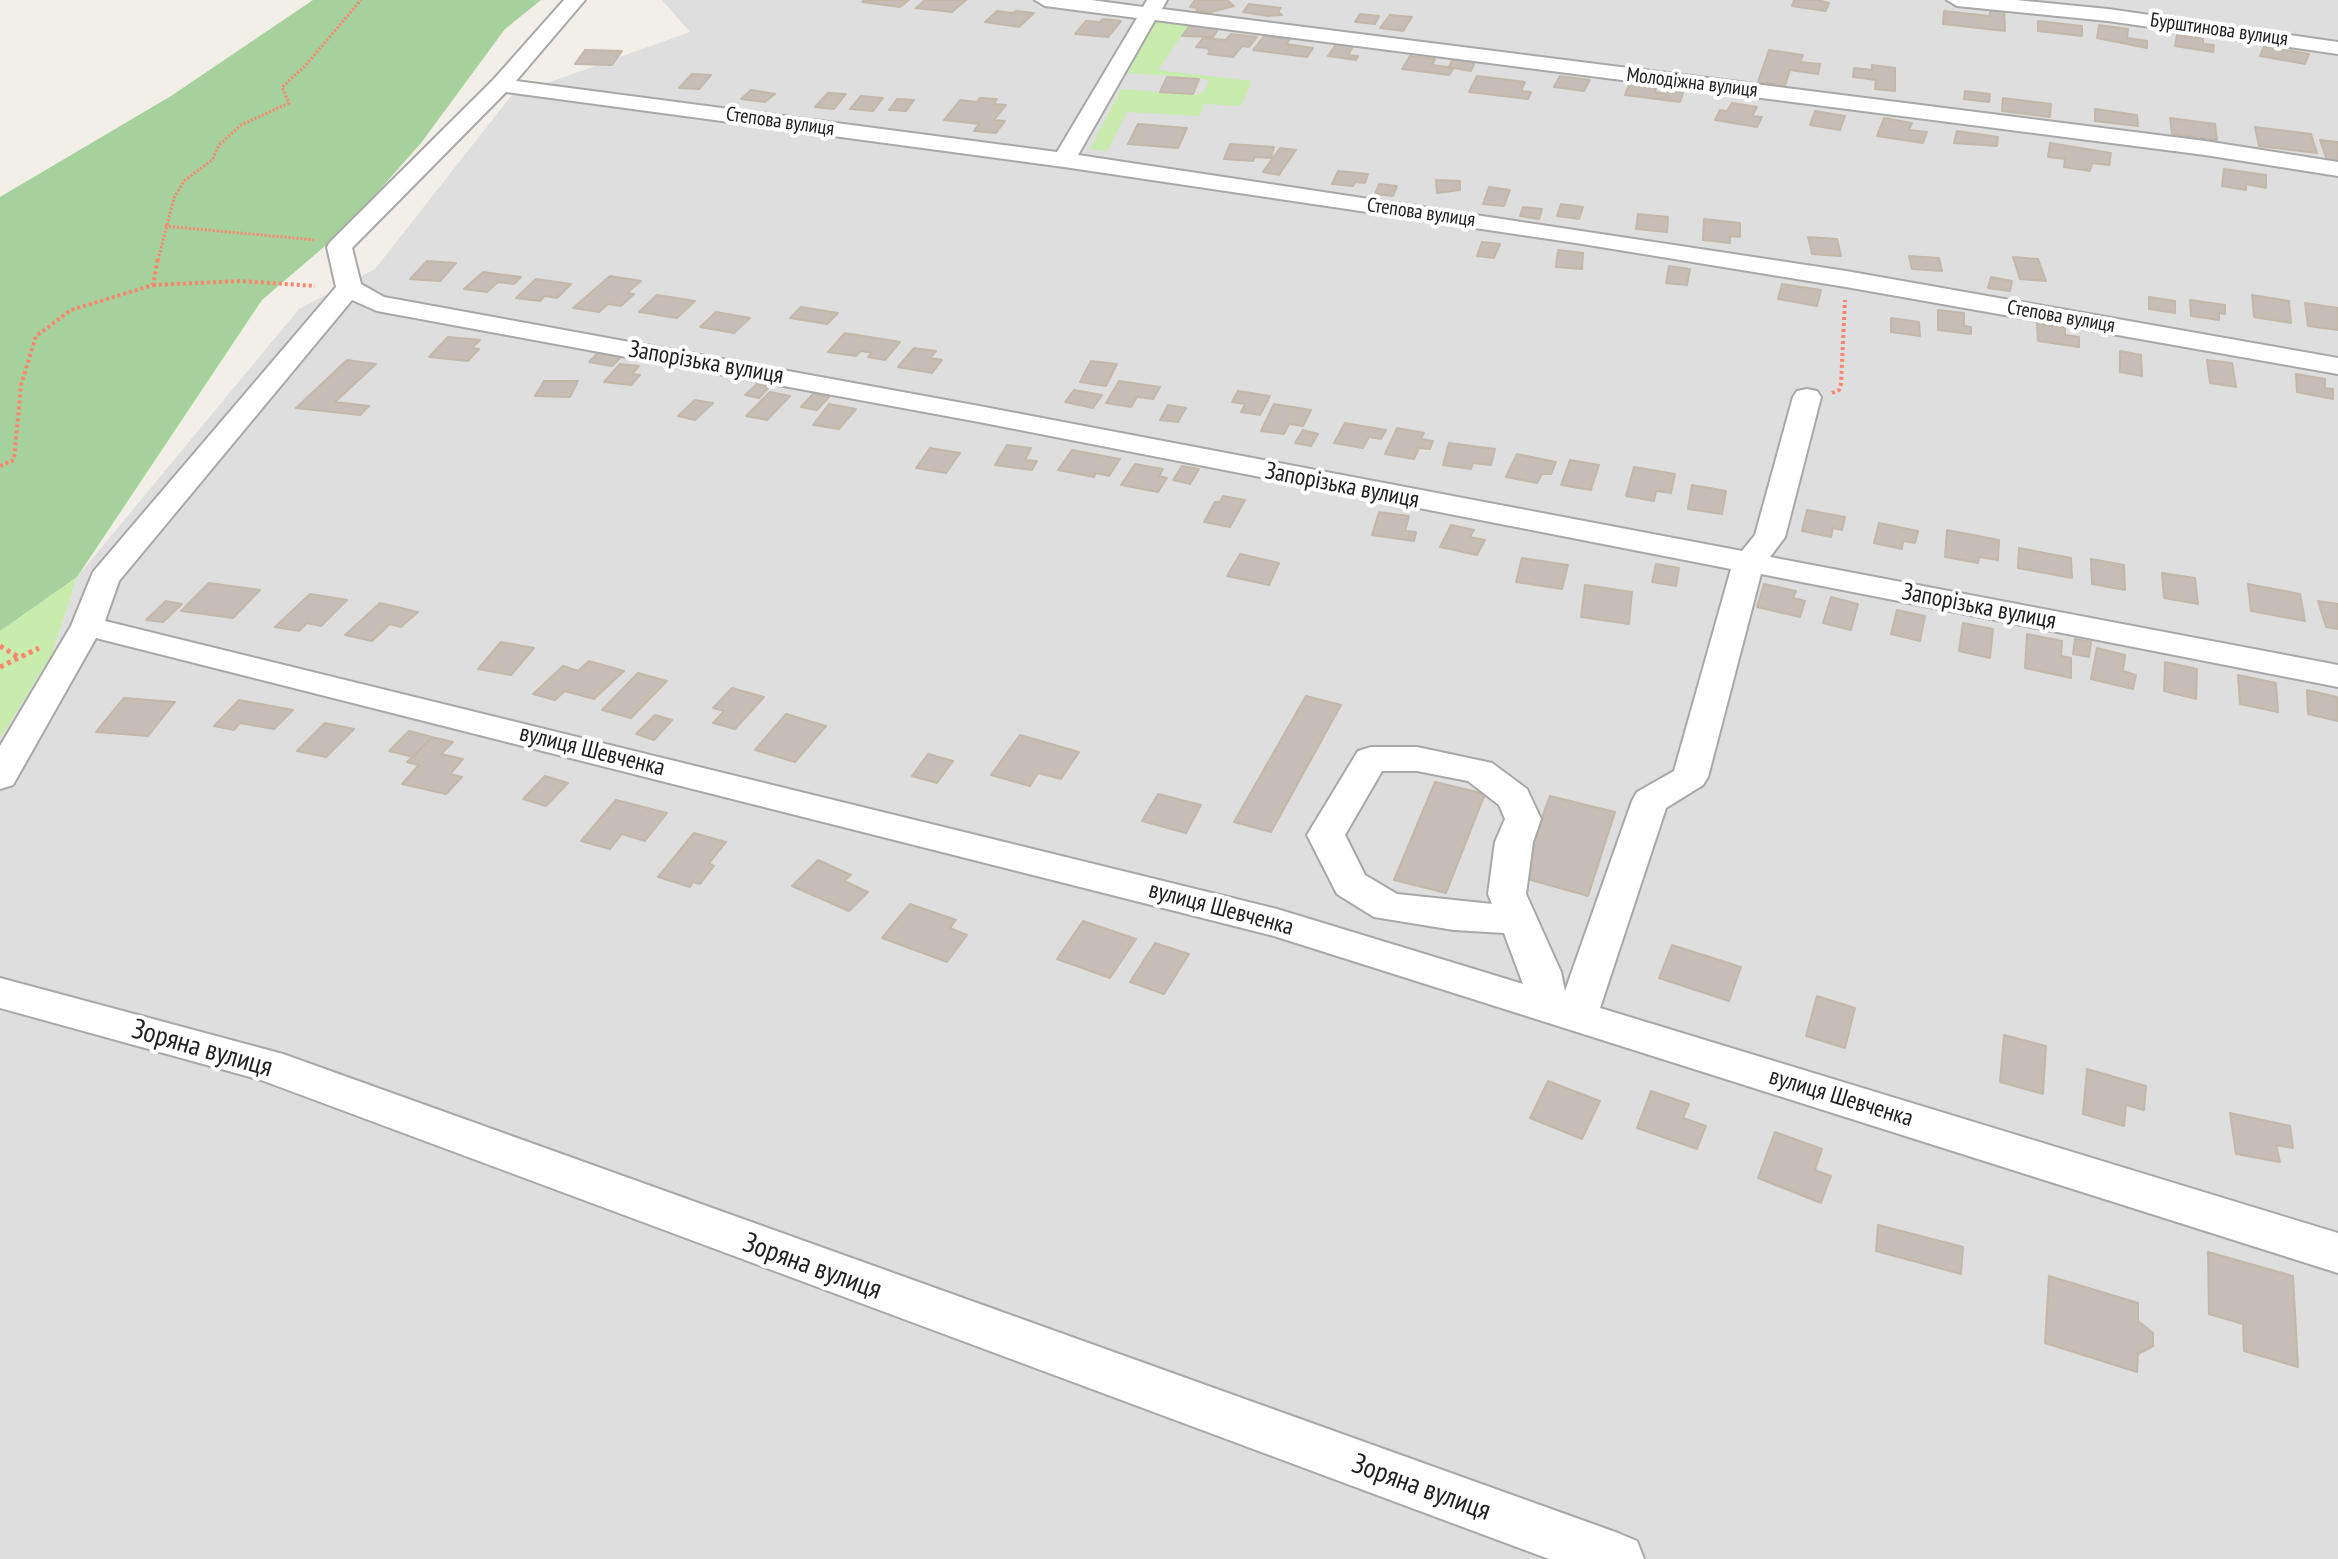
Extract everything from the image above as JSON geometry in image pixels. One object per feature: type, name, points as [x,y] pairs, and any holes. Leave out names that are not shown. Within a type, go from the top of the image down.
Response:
[{"type":"street","points":[[0,777],[87,626],[104,579],[349,288],[339,247],[501,85],[575,0]]},
{"type":"street","name":"Молодіжна вулиця","points":[[1045,0],[1153,6],[2205,148],[2338,169]]},
{"type":"street","name":"Бурштинова вулиця","points":[[1957,0],[2108,15],[2338,48]]},
{"type":"street","points":[[1064,160],[1153,6]]},
{"type":"street","name":"Степова вулиця","points":[[501,85],[1064,160],[1846,279],[2338,366]]},
{"type":"street","name":"Запорізька вулиця","points":[[349,288],[377,303],[979,414],[2338,676]]},
{"type":"street","points":[[1562,1011],[1650,801],[1690,777],[1748,564],[1770,537],[1807,397]]},
{"type":"street","name":"вулиця Шевченка","points":[[87,626],[1277,923],[2338,1253]]},
{"type":"street","points":[[1518,920],[1388,907],[1351,884],[1326,835],[1371,759],[1417,759],[1479,771],[1514,798],[1523,819],[1514,842],[1507,894],[1541,972],[1562,1011]]},
{"type":"street","name":"Зоряна вулиця","points":[[0,993],[268,1066],[1618,1559]]},
{"type":"path","points":[[153,285],[165,226],[184,181],[212,160],[219,145],[241,125],[289,103],[282,87],[305,66],[361,0]]},
{"type":"path","points":[[165,226],[310,239],[339,247]]},
{"type":"path","points":[[1807,397],[1832,393],[1839,390],[1841,384],[1846,279]]},
{"type":"path","points":[[0,466],[14,460],[21,385],[36,336],[71,310],[153,285],[241,281],[349,288]]},
{"type":"shaded area","points":[[662,0],[2338,0],[2338,1559],[0,1559],[0,739],[52,654],[77,577],[299,309],[375,269],[511,96],[690,32]]},
{"type":"green space","points":[[313,0],[541,0],[505,29],[421,143],[346,228],[262,300],[77,577],[0,631],[0,197],[171,96]]},
{"type":"green space","points":[[1153,21],[1191,22],[1158,70],[1252,81],[1241,106],[1204,104],[1200,116],[1127,112],[1107,151],[1090,149],[1121,89],[1194,95],[1203,93],[1209,81],[1201,78],[1128,73]]},
{"type":"green space","points":[[77,577],[52,654],[0,739],[0,631]]},
{"type":"building","points":[[909,0],[900,7],[862,2]]},
{"type":"building","points":[[925,0],[966,0],[952,12],[916,8]]},
{"type":"building","points":[[1195,0],[1227,0],[1234,6],[1211,12],[1196,11],[1198,8],[1190,7]]},
{"type":"building","points":[[1794,0],[1829,3],[1826,11],[1792,6]]},
{"type":"building","points":[[1249,4],[1281,8],[1278,12],[1282,15],[1243,12]]},
{"type":"building","points":[[1990,7],[2004,8],[2005,31],[1943,24],[1944,11],[1990,16]]},
{"type":"building","points":[[997,11],[1034,13],[1019,27],[985,22]]},
{"type":"building","points":[[1360,14],[1379,16],[1375,24],[1355,22]]},
{"type":"building","points":[[1390,15],[1412,17],[1403,31],[1380,28]]},
{"type":"building","points":[[1103,19],[1121,21],[1108,37],[1075,34],[1086,21],[1100,22]]},
{"type":"building","points":[[2038,21],[2082,26],[2082,36],[2038,31]]},
{"type":"building","points":[[1190,25],[1219,28],[1213,37],[1182,36]]},
{"type":"building","points":[[2099,25],[2128,29],[2127,38],[2147,41],[2147,48],[2097,38]]},
{"type":"building","points":[[1231,34],[1257,37],[1249,47],[1242,46],[1233,57],[1208,54],[1210,51],[1207,48],[1196,47],[1203,38],[1226,40]]},
{"type":"building","points":[[2177,35],[2203,39],[2203,44],[2214,45],[2213,52],[2175,46]]},
{"type":"building","points":[[1264,36],[1290,39],[1286,44],[1313,48],[1307,57],[1253,50]]},
{"type":"building","points":[[1337,43],[1354,45],[1348,55],[1358,56],[1356,60],[1328,56]]},
{"type":"building","points":[[2264,46],[2309,54],[2305,64],[2260,56]]},
{"type":"building","points":[[585,50],[622,51],[612,65],[575,64]]},
{"type":"building","points":[[1769,50],[1803,55],[1800,62],[1820,64],[1818,74],[1790,70],[1785,86],[1758,82]]},
{"type":"building","points":[[1410,56],[1435,59],[1432,65],[1454,68],[1449,75],[1402,69]]},
{"type":"building","points":[[1454,56],[1476,59],[1471,71],[1449,67]]},
{"type":"building","points":[[1872,65],[1895,68],[1895,91],[1875,89],[1876,80],[1853,77],[1854,68],[1872,70]]},
{"type":"building","points":[[692,74],[711,75],[699,89],[679,88]]},
{"type":"building","points":[[1477,76],[1525,82],[1521,91],[1531,92],[1528,99],[1469,92]]},
{"type":"building","points":[[1560,76],[1590,80],[1584,91],[1554,87]]},
{"type":"building","points":[[1167,77],[1199,79],[1193,94],[1160,92]]},
{"type":"building","points":[[1630,82],[1657,85],[1655,92],[1667,94],[1670,85],[1685,87],[1680,102],[1625,95]]},
{"type":"building","points":[[751,90],[775,94],[765,102],[741,99]]},
{"type":"building","points":[[1965,91],[1990,94],[1989,102],[1964,99]]},
{"type":"building","points":[[828,93],[846,94],[834,109],[815,107]]},
{"type":"building","points":[[861,96],[883,98],[873,111],[850,109]]},
{"type":"building","points":[[980,98],[997,99],[994,104],[1006,105],[994,120],[1005,121],[996,133],[974,131],[979,124],[944,120],[960,100],[977,102]]},
{"type":"building","points":[[2003,98],[2051,104],[2050,117],[2002,111]]},
{"type":"building","points":[[897,99],[914,100],[906,111],[889,110]]},
{"type":"building","points":[[1732,103],[1757,107],[1752,116],[1762,117],[1757,127],[1715,120],[1720,110],[1727,111]]},
{"type":"building","points":[[2095,109],[2137,115],[2138,126],[2095,121]]},
{"type":"building","points":[[1815,111],[1845,116],[1840,130],[1810,125]]},
{"type":"building","points":[[1884,118],[1912,123],[1909,130],[1927,132],[1923,143],[1877,136]]},
{"type":"building","points":[[2170,118],[2215,124],[2217,140],[2172,134]]},
{"type":"building","points":[[1138,124],[1187,128],[1178,148],[1128,144]]},
{"type":"building","points":[[2255,127],[2311,134],[2317,153],[2259,146]]},
{"type":"building","points":[[1957,131],[1998,137],[1997,146],[1954,143]]},
{"type":"building","points":[[2320,140],[2338,142],[2338,162],[2327,160]]},
{"type":"building","points":[[2050,143],[2111,153],[2109,165],[2092,163],[2090,171],[2064,167],[2065,159],[2048,157]]},
{"type":"building","points":[[1230,144],[1274,147],[1271,158],[1255,157],[1253,161],[1224,159]]},
{"type":"building","points":[[1280,148],[1296,150],[1279,175],[1263,172]]},
{"type":"building","points":[[2224,169],[2266,175],[2266,188],[2246,184],[2246,190],[2222,186]]},
{"type":"building","points":[[1338,171],[1368,174],[1365,183],[1355,182],[1353,186],[1332,184]]},
{"type":"building","points":[[1436,180],[1460,181],[1460,190],[1437,193]]},
{"type":"building","points":[[1379,184],[1397,186],[1393,196],[1375,194]]},
{"type":"building","points":[[1489,187],[1510,190],[1504,206],[1483,204]]},
{"type":"building","points":[[1561,204],[1583,207],[1579,219],[1557,216]]},
{"type":"building","points":[[1523,207],[1542,209],[1539,219],[1520,216]]},
{"type":"building","points":[[1638,214],[1668,217],[1667,232],[1636,229]]},
{"type":"building","points":[[1704,219],[1740,223],[1740,237],[1730,236],[1730,243],[1703,240]]},
{"type":"building","points":[[1808,237],[1837,239],[1841,256],[1812,254]]},
{"type":"building","points":[[1482,242],[1500,244],[1494,258],[1477,256]]},
{"type":"building","points":[[1558,250],[1583,253],[1582,269],[1556,267]]},
{"type":"building","points":[[1909,256],[1939,258],[1942,271],[1912,269]]},
{"type":"building","points":[[2013,257],[2038,259],[2046,281],[2020,279]]},
{"type":"building","points":[[427,261],[456,263],[440,281],[410,279]]},
{"type":"building","points":[[1669,266],[1690,269],[1687,285],[1666,283]]},
{"type":"building","points":[[483,272],[521,277],[514,284],[498,282],[487,292],[464,289]]},
{"type":"building","points":[[610,276],[641,281],[627,293],[634,294],[621,306],[608,304],[599,312],[573,308]]},
{"type":"building","points":[[1991,277],[2012,281],[2010,291],[1988,288]]},
{"type":"building","points":[[536,279],[571,284],[557,298],[545,296],[540,301],[516,298]]},
{"type":"building","points":[[1782,284],[1821,290],[1817,306],[1778,299]]},
{"type":"building","points":[[657,295],[695,301],[677,318],[639,312]]},
{"type":"building","points":[[2252,295],[2289,301],[2291,323],[2254,317]]},
{"type":"building","points":[[2149,297],[2175,301],[2175,313],[2149,309]]},
{"type":"building","points":[[2190,300],[2225,305],[2225,314],[2219,313],[2219,320],[2191,316]]},
{"type":"building","points":[[2305,303],[2338,308],[2338,330],[2308,326]]},
{"type":"building","points":[[801,307],[838,313],[827,324],[790,318]]},
{"type":"building","points":[[1938,310],[1964,313],[1964,326],[1971,327],[1971,334],[1938,330]]},
{"type":"building","points":[[716,312],[750,318],[734,333],[700,327]]},
{"type":"building","points":[[1891,318],[1919,322],[1920,336],[1891,332]]},
{"type":"building","points":[[2037,324],[2065,328],[2065,335],[2079,337],[2079,347],[2038,341]]},
{"type":"building","points":[[845,333],[900,342],[885,360],[868,357],[872,353],[861,351],[856,356],[828,352]]},
{"type":"building","points":[[448,337],[480,340],[472,348],[479,349],[468,361],[429,357]]},
{"type":"building","points":[[914,348],[936,351],[930,358],[942,360],[932,373],[898,367]]},
{"type":"building","points":[[2120,351],[2141,355],[2142,376],[2120,372]]},
{"type":"building","points":[[598,353],[621,357],[612,366],[589,362]]},
{"type":"building","points":[[347,360],[376,364],[335,402],[369,406],[360,415],[296,408]]},
{"type":"building","points":[[2207,360],[2232,363],[2236,387],[2210,383]]},
{"type":"building","points":[[1091,361],[1117,364],[1106,386],[1080,382]]},
{"type":"building","points":[[620,364],[639,366],[632,374],[640,375],[631,385],[604,382]]},
{"type":"building","points":[[2296,374],[2325,379],[2325,388],[2333,389],[2333,399],[2297,392]]},
{"type":"building","points":[[544,381],[578,381],[570,397],[535,396]]},
{"type":"building","points":[[1119,381],[1160,387],[1153,399],[1137,397],[1131,407],[1106,403]]},
{"type":"building","points":[[757,384],[770,386],[759,398],[745,395]]},
{"type":"building","points":[[1074,390],[1102,395],[1093,408],[1065,402]]},
{"type":"building","points":[[1238,391],[1270,396],[1260,415],[1241,412],[1245,404],[1232,402]]},
{"type":"building","points":[[770,392],[790,396],[767,420],[746,416]]},
{"type":"building","points":[[813,394],[829,397],[817,410],[801,407]]},
{"type":"building","points":[[695,400],[713,403],[695,420],[678,416]]},
{"type":"building","points":[[829,404],[856,409],[839,429],[813,425]]},
{"type":"building","points":[[1274,404],[1311,410],[1303,426],[1289,424],[1284,434],[1261,431]]},
{"type":"building","points":[[1168,405],[1186,408],[1178,422],[1160,420]]},
{"type":"building","points":[[1345,423],[1386,430],[1381,439],[1369,437],[1363,448],[1334,443]]},
{"type":"building","points":[[1397,428],[1424,433],[1421,439],[1433,441],[1430,449],[1419,448],[1414,459],[1385,454]]},
{"type":"building","points":[[1303,430],[1318,434],[1311,446],[1295,443]]},
{"type":"building","points":[[1449,443],[1495,449],[1491,465],[1473,463],[1471,469],[1443,465]]},
{"type":"building","points":[[1007,445],[1031,448],[1025,460],[1037,461],[1032,470],[995,465]]},
{"type":"building","points":[[930,448],[960,453],[946,473],[916,468]]},
{"type":"building","points":[[1072,450],[1120,459],[1109,476],[1096,473],[1094,477],[1058,470]]},
{"type":"building","points":[[1517,454],[1556,462],[1551,474],[1542,474],[1537,483],[1506,477]]},
{"type":"building","points":[[1570,460],[1599,465],[1591,490],[1561,485]]},
{"type":"building","points":[[1135,464],[1163,469],[1159,476],[1167,478],[1158,492],[1121,485]]},
{"type":"building","points":[[1182,466],[1199,469],[1190,484],[1173,480]]},
{"type":"building","points":[[1634,467],[1675,474],[1671,493],[1656,491],[1654,501],[1626,496]]},
{"type":"building","points":[[1692,485],[1726,491],[1722,514],[1688,509]]},
{"type":"building","points":[[1223,496],[1245,500],[1230,527],[1204,522],[1215,502],[1220,502]]},
{"type":"building","points":[[1807,510],[1845,517],[1842,530],[1833,528],[1831,537],[1802,531]]},
{"type":"building","points":[[1379,512],[1409,516],[1405,531],[1416,532],[1414,541],[1372,535]]},
{"type":"building","points":[[1879,523],[1918,531],[1915,543],[1903,541],[1902,549],[1874,543]]},
{"type":"building","points":[[1451,525],[1474,530],[1470,537],[1485,540],[1477,555],[1440,547]]},
{"type":"building","points":[[1947,530],[1999,540],[1998,560],[1979,557],[1978,563],[1945,557]]},
{"type":"building","points":[[2019,548],[2071,558],[2072,578],[2018,568]]},
{"type":"building","points":[[1240,554],[1279,563],[1269,585],[1227,576]]},
{"type":"building","points":[[1522,558],[1568,565],[1562,589],[1516,582]]},
{"type":"building","points":[[2091,559],[2124,565],[2125,590],[2092,584]]},
{"type":"building","points":[[1656,564],[1679,568],[1676,586],[1652,582]]},
{"type":"building","points":[[2162,573],[2195,578],[2198,604],[2164,598]]},
{"type":"building","points":[[209,583],[260,590],[233,618],[181,611]]},
{"type":"building","points":[[1764,584],[1796,591],[1793,598],[1805,601],[1800,617],[1757,607]]},
{"type":"building","points":[[2248,584],[2300,594],[2305,621],[2251,611]]},
{"type":"building","points":[[1585,585],[1632,592],[1629,624],[1581,617]]},
{"type":"building","points":[[310,594],[347,600],[321,626],[307,623],[299,631],[275,627]]},
{"type":"building","points":[[1831,597],[1858,604],[1851,630],[1823,623]]},
{"type":"building","points":[[166,601],[182,604],[163,622],[146,620]]},
{"type":"building","points":[[2318,601],[2338,604],[2338,629],[2326,627]]},
{"type":"building","points":[[380,603],[418,612],[401,627],[390,624],[372,641],[345,635]]},
{"type":"building","points":[[1897,610],[1925,616],[1920,641],[1891,634]]},
{"type":"building","points":[[1963,623],[1993,629],[1990,658],[1959,651]]},
{"type":"building","points":[[2027,634],[2062,641],[2061,656],[2071,658],[2071,678],[2025,668]]},
{"type":"building","points":[[2075,639],[2091,642],[2089,657],[2073,654]]},
{"type":"building","points":[[501,642],[534,648],[511,675],[478,669]]},
{"type":"building","points":[[2097,648],[2125,655],[2123,671],[2136,675],[2133,689],[2091,679]]},
{"type":"building","points":[[589,661],[624,671],[594,699],[565,691],[555,700],[533,694],[563,666],[578,671]]},
{"type":"building","points":[[2165,662],[2197,669],[2196,699],[2164,691]]},
{"type":"building","points":[[638,673],[667,681],[631,718],[602,710]]},
{"type":"building","points":[[2238,675],[2276,683],[2278,712],[2240,704]]},
{"type":"building","points":[[732,688],[764,697],[735,729],[713,723],[724,711],[713,708]]},
{"type":"building","points":[[2307,690],[2337,697],[2338,721],[2308,714]]},
{"type":"building","points":[[1306,696],[1341,705],[1271,832],[1234,822]]},
{"type":"building","points":[[124,698],[175,702],[148,736],[96,732]]},
{"type":"building","points":[[239,700],[293,710],[274,729],[240,723],[234,730],[214,726]]},
{"type":"building","points":[[786,714],[826,726],[795,762],[755,750]]},
{"type":"building","points":[[655,715],[672,720],[654,740],[636,734]]},
{"type":"building","points":[[325,723],[354,729],[326,757],[297,751]]},
{"type":"building","points":[[409,731],[432,737],[413,757],[389,751]]},
{"type":"building","points":[[1020,735],[1079,752],[1061,779],[1038,773],[1030,786],[991,775]]},
{"type":"building","points":[[432,737],[453,742],[441,754],[463,759],[450,774],[462,777],[446,794],[402,784],[419,765],[407,762]]},
{"type":"building","points":[[928,754],[953,761],[937,783],[912,776]]},
{"type":"building","points":[[545,776],[568,783],[546,806],[523,799]]},
{"type":"building","points":[[1435,782],[1485,794],[1446,893],[1394,880]]},
{"type":"building","points":[[1158,794],[1201,805],[1186,833],[1142,821]]},
{"type":"building","points":[[1550,796],[1615,812],[1588,896],[1520,877]]},
{"type":"building","points":[[616,800],[667,813],[645,841],[622,834],[610,849],[581,841]]},
{"type":"building","points":[[694,833],[726,842],[709,863],[714,866],[700,884],[693,882],[690,887],[658,877]]},
{"type":"building","points":[[818,860],[851,875],[844,881],[868,892],[849,911],[792,886]]},
{"type":"building","points":[[910,904],[956,920],[950,928],[967,935],[947,962],[882,938]]},
{"type":"building","points":[[1083,921],[1136,939],[1110,978],[1057,959]]},
{"type":"building","points":[[1155,943],[1189,954],[1164,994],[1130,982]]},
{"type":"building","points":[[1672,945],[1741,967],[1729,1001],[1659,978]]},
{"type":"building","points":[[1817,996],[1855,1008],[1845,1048],[1806,1036]]},
{"type":"building","points":[[2004,1035],[2046,1046],[2043,1094],[2000,1082]]},
{"type":"building","points":[[2087,1069],[2146,1086],[2144,1110],[2126,1105],[2124,1126],[2083,1114]]},
{"type":"building","points":[[1548,1081],[1600,1101],[1582,1139],[1530,1118]]},
{"type":"building","points":[[1651,1091],[1689,1104],[1683,1118],[1706,1126],[1697,1149],[1637,1128]]},
{"type":"building","points":[[2230,1113],[2290,1126],[2293,1148],[2276,1145],[2280,1162],[2236,1154]]},
{"type":"building","points":[[1775,1132],[1822,1149],[1815,1170],[1831,1176],[1821,1203],[1758,1178]]},
{"type":"building","points":[[1878,1225],[1963,1247],[1961,1274],[1876,1251]]},
{"type":"building","points":[[2208,1252],[2293,1276],[2298,1367],[2244,1351],[2243,1324],[2209,1314]]},
{"type":"building","points":[[2049,1276],[2138,1303],[2138,1321],[2153,1333],[2153,1346],[2138,1354],[2137,1372],[2045,1343]]}]
